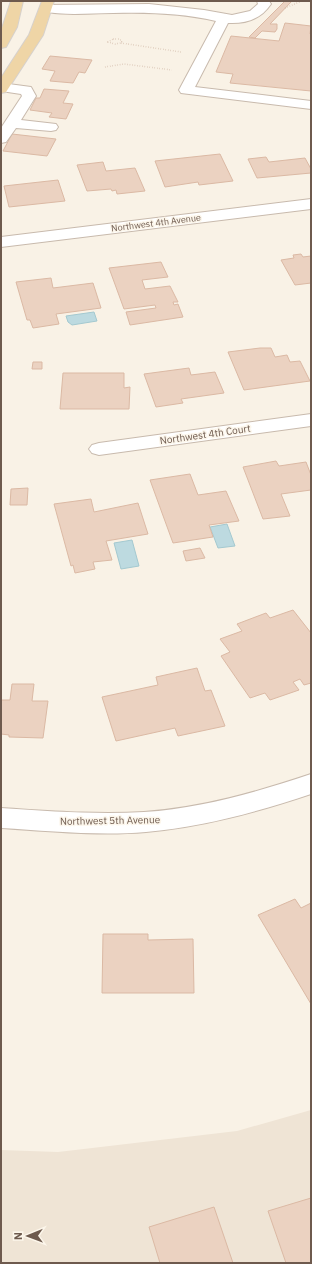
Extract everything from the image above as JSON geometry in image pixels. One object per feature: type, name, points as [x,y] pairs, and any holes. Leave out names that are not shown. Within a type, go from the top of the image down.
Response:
[{"type":"main road","points":[[1,44],[10,27],[17,1]]},
{"type":"main road","points":[[2,88],[28,49],[39,28],[46,3]]},
{"type":"street","points":[[120,1],[134,1]]},
{"type":"street","points":[[196,1],[195,3],[197,9],[204,14]]},
{"type":"street","points":[[46,3],[70,10],[149,8],[204,14],[224,18],[241,18],[252,15],[261,10],[265,4],[263,1]]},
{"type":"street","points":[[224,18],[186,90],[311,105]]},
{"type":"street","points":[[1,139],[28,96],[26,90],[2,88]]},
{"type":"street","points":[[11,123],[51,127]]},
{"type":"street","name":"Northwest 4th Avenue","points":[[1,242],[311,204]]},
{"type":"street","name":"Northwest 4th Court","points":[[99,449],[311,420]]},
{"type":"street","name":"Northwest 5th Avenue","points":[[1,818],[84,822],[144,822],[204,814],[262,801],[311,784]]},
{"type":"path","points":[[284,8],[302,1]]},
{"type":"path","points":[[121,42],[122,41],[120,39],[115,38],[110,39],[108,42],[115,44],[121,42],[204,56]]},
{"type":"path","points":[[105,67],[124,64],[195,73]]},
{"type":"shaded area","points":[[311,1110],[311,1263],[1,1263],[1,1150],[58,1152],[237,1131]]},
{"type":"water","points":[[94,312],[97,321],[72,325],[68,322],[66,316]]},
{"type":"water","points":[[227,524],[235,546],[218,548],[210,527]]},
{"type":"water","points":[[132,540],[139,566],[121,569],[114,543]]},
{"type":"building","points":[[285,1],[292,1],[270,24],[277,24],[277,29],[275,32],[262,31],[255,38],[249,37]]},
{"type":"building","points":[[285,23],[311,26],[311,91],[230,83],[233,74],[216,72],[231,36],[279,41]]},
{"type":"building","points":[[50,56],[92,60],[85,73],[79,72],[73,83],[50,81],[55,71],[42,69]]},
{"type":"building","points":[[44,89],[69,91],[63,103],[73,104],[66,119],[49,117],[52,113],[30,110],[36,98],[40,98]]},
{"type":"building","points":[[12,134],[56,139],[47,156],[3,151]]},
{"type":"building","points":[[220,154],[233,181],[199,185],[198,182],[165,187],[155,161]]},
{"type":"building","points":[[266,157],[269,162],[305,158],[311,169],[311,173],[257,178],[248,159]]},
{"type":"building","points":[[103,162],[106,171],[135,168],[145,191],[117,194],[116,190],[112,191],[111,189],[87,191],[77,165]]},
{"type":"building","points":[[58,180],[65,201],[9,207],[4,186]]},
{"type":"building","points":[[301,254],[303,257],[311,256],[311,283],[295,285],[281,260],[294,258],[293,255]]},
{"type":"building","points":[[161,262],[168,277],[142,280],[145,289],[170,286],[178,302],[173,302],[174,305],[178,304],[183,317],[130,325],[126,312],[156,308],[155,305],[124,309],[109,268]]},
{"type":"building","points":[[51,278],[53,288],[93,283],[101,308],[56,314],[59,324],[33,328],[30,320],[27,320],[16,282]]},
{"type":"building","points":[[271,348],[275,357],[287,355],[290,362],[300,361],[310,381],[244,390],[228,352]]},
{"type":"building","points":[[33,362],[42,362],[42,369],[32,369]]},
{"type":"building","points":[[189,368],[191,375],[215,372],[224,393],[181,399],[183,403],[156,407],[144,374]]},
{"type":"building","points":[[63,373],[124,373],[124,388],[130,387],[129,409],[60,409]]},
{"type":"building","points":[[276,461],[279,466],[306,462],[311,475],[311,490],[281,494],[290,516],[263,519],[243,467]]},
{"type":"building","points":[[190,474],[198,495],[226,491],[239,521],[209,525],[213,537],[173,543],[150,480]]},
{"type":"building","points":[[28,488],[27,505],[10,505],[11,489]]},
{"type":"building","points":[[91,499],[94,512],[138,503],[148,534],[106,541],[112,560],[93,562],[95,569],[75,573],[73,565],[71,566],[54,504]]},
{"type":"building","points":[[200,548],[205,558],[186,561],[183,551]]},
{"type":"building","points":[[293,610],[311,633],[311,683],[304,685],[300,679],[293,682],[299,690],[270,700],[265,693],[250,698],[221,656],[230,652],[220,639],[242,631],[237,624],[266,613],[270,618]]},
{"type":"building","points":[[197,668],[205,691],[211,690],[225,726],[178,736],[175,728],[116,741],[102,697],[158,685],[156,677]]},
{"type":"building","points":[[12,684],[34,684],[32,701],[48,701],[43,738],[9,737],[9,735],[1,734],[1,700],[10,700]]},
{"type":"building","points":[[295,899],[301,908],[311,903],[311,1004],[258,915]]},
{"type":"building","points":[[103,934],[148,934],[148,940],[193,939],[194,993],[102,993]]},
{"type":"building","points":[[311,1198],[311,1263],[286,1263],[268,1211]]},
{"type":"building","points":[[214,1207],[233,1263],[160,1263],[149,1227]]}]
